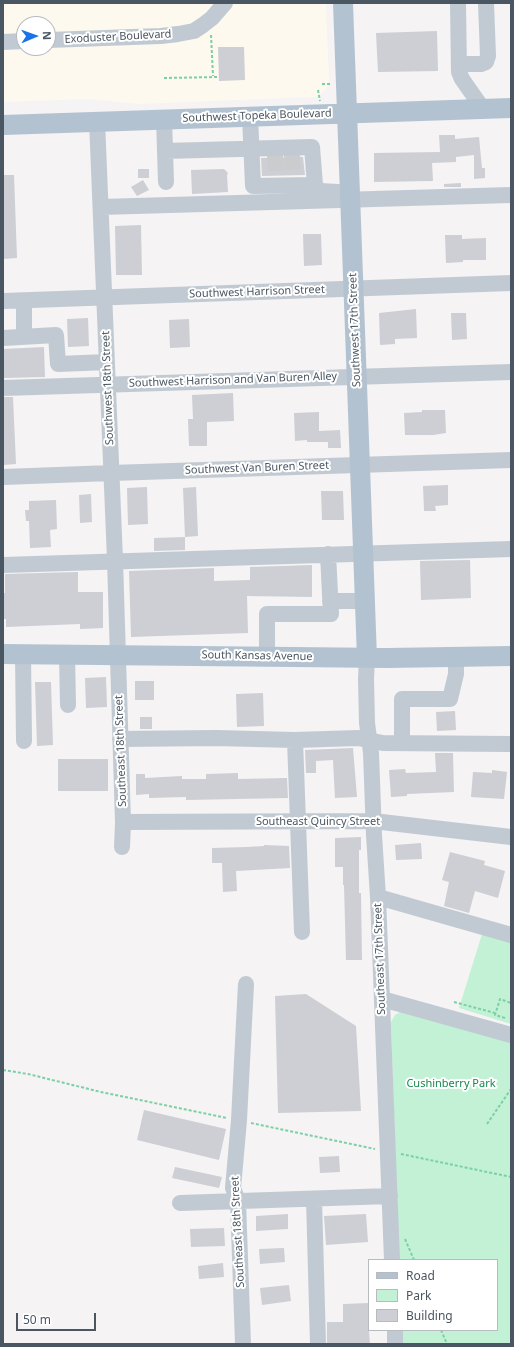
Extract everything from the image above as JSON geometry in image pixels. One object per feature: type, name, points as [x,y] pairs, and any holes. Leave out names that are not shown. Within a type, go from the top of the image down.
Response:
[{"type":"main road","name":"Southwest 17th Street","points":[[343,3],[367,658]]},
{"type":"main road","name":"Southwest Topeka Boulevard","points":[[3,125],[511,108]]},
{"type":"main road","name":"South Kansas Avenue","points":[[3,654],[117,654],[367,658],[511,656]]},
{"type":"street","name":"Exoduster Boulevard","points":[[56,40],[161,36],[194,31],[203,26],[212,18],[225,3]]},
{"type":"street","points":[[458,3],[459,72],[462,79],[483,108]]},
{"type":"street","points":[[459,64],[481,64],[486,62],[488,56],[486,3]]},
{"type":"street","points":[[3,42],[16,41]]},
{"type":"street","points":[[250,116],[253,186],[276,181],[293,180],[315,185]]},
{"type":"street","points":[[164,119],[166,182]]},
{"type":"street","name":"Southwest 18th Street","points":[[97,121],[117,654]]},
{"type":"street","points":[[165,151],[252,149],[275,152],[292,151],[312,147],[315,185],[319,191],[350,196]]},
{"type":"street","points":[[101,207],[350,196],[511,195]]},
{"type":"street","name":"Southwest Harrison Street","points":[[3,302],[104,297],[511,283]]},
{"type":"street","points":[[24,301],[24,337]]},
{"type":"street","points":[[3,338],[56,335],[58,364],[106,362]]},
{"type":"street","name":"Southwest Harrison and Van Buren Alley","points":[[3,388],[511,372]]},
{"type":"street","name":"Southwest Van Buren Street","points":[[3,477],[511,460]]},
{"type":"street","points":[[3,565],[114,560],[511,548]]},
{"type":"street","points":[[267,656],[267,614],[331,614],[328,554]]},
{"type":"street","points":[[330,601],[365,601]]},
{"type":"street","points":[[23,654],[24,741]]},
{"type":"street","points":[[67,654],[68,704]]},
{"type":"street","name":"Southeast 18th Street","points":[[117,654],[123,822],[122,847]]},
{"type":"street","points":[[402,743],[402,699],[450,699],[456,674],[456,657]]},
{"type":"street","name":"Southeast 17th Street","points":[[367,658],[367,723],[370,740],[378,897],[392,1259]]},
{"type":"street","points":[[120,739],[216,738],[295,740],[358,738],[383,743],[511,744]]},
{"type":"street","points":[[295,740],[302,932]]},
{"type":"street","name":"Southeast Quincy Street","points":[[123,822],[373,821],[511,837]]},
{"type":"street","points":[[378,897],[511,935]]},
{"type":"street","name":"Southeast 18th Street","points":[[243,1344],[238,1201],[233,1188],[239,1120],[246,984]]},
{"type":"street","points":[[382,999],[511,1035]]},
{"type":"street","points":[[180,1203],[390,1196]]},
{"type":"street","points":[[314,1199],[318,1344]]},
{"type":"street","points":[[395,1331],[395,1344]]},
{"type":"path","points":[[211,30],[212,76]]},
{"type":"path","points":[[164,78],[218,77]]},
{"type":"path","points":[[495,1013],[500,999],[511,1003]]},
{"type":"path","points":[[454,1002],[495,1013],[495,1015],[511,1020]]},
{"type":"path","points":[[3,1070],[28,1074],[101,1092],[378,1149]]},
{"type":"path","points":[[487,1124],[511,1089]]},
{"type":"path","points":[[399,1153],[511,1177]]},
{"type":"path","points":[[405,1238],[414,1259]]},
{"type":"path","points":[[441,1331],[447,1344]]},
{"type":"shaded area","points":[[3,3],[326,3],[329,79],[327,88],[315,97],[138,104],[89,99],[3,102]]},
{"type":"green space","points":[[483,931],[511,939],[511,1024],[459,1008]]},
{"type":"green space","name":"Cushinberry Park","points":[[400,1012],[511,1040],[511,1344],[402,1344],[402,1331],[498,1331],[498,1259],[399,1259],[391,1022],[395,1015]]},
{"type":"building","points":[[437,31],[438,71],[378,72],[376,33]]},
{"type":"building","points":[[218,47],[244,47],[245,80],[219,81]]},
{"type":"building","points":[[439,135],[455,135],[455,139],[479,137],[482,168],[485,168],[485,178],[474,179],[474,155],[456,157],[456,162],[432,163],[433,181],[374,182],[374,153],[440,152]]},
{"type":"building","points":[[303,157],[305,175],[262,176],[261,158]]},
{"type":"building","points":[[138,169],[149,169],[149,178],[138,178]]},
{"type":"building","points":[[224,169],[228,173],[228,192],[192,194],[191,170]]},
{"type":"building","points":[[3,175],[14,175],[17,258],[3,259]]},
{"type":"building","points":[[143,180],[149,190],[137,196],[131,187]]},
{"type":"building","points":[[461,183],[461,187],[444,187],[444,184]]},
{"type":"building","points":[[141,225],[142,275],[116,275],[115,226]]},
{"type":"building","points":[[303,234],[321,234],[322,265],[304,266]]},
{"type":"building","points":[[445,235],[462,235],[462,239],[486,238],[486,260],[463,260],[463,262],[446,263]]},
{"type":"building","points":[[416,309],[417,338],[395,339],[395,344],[380,345],[379,313]]},
{"type":"building","points":[[451,313],[466,313],[467,339],[452,340]]},
{"type":"building","points":[[88,318],[89,346],[68,347],[67,319]]},
{"type":"building","points":[[189,319],[190,347],[170,348],[169,320]]},
{"type":"building","points":[[44,347],[45,377],[3,378],[3,349]]},
{"type":"building","points":[[233,393],[234,421],[207,422],[207,446],[189,446],[188,419],[193,419],[192,395]]},
{"type":"building","points":[[3,397],[13,397],[16,464],[3,465]]},
{"type":"building","points":[[422,410],[445,410],[446,433],[433,435],[405,435],[404,413],[422,412]]},
{"type":"building","points":[[319,412],[319,431],[340,430],[341,448],[328,448],[328,442],[307,442],[307,440],[295,441],[294,413]]},
{"type":"building","points":[[448,485],[448,505],[435,506],[436,511],[424,511],[423,486]]},
{"type":"building","points":[[147,487],[148,524],[128,525],[127,488]]},
{"type":"building","points":[[196,487],[198,536],[185,537],[183,488]]},
{"type":"building","points":[[321,491],[343,491],[344,520],[322,520]]},
{"type":"building","points":[[91,494],[92,522],[80,523],[79,495]]},
{"type":"building","points":[[56,500],[57,529],[50,530],[51,547],[30,548],[29,521],[26,521],[25,510],[29,510],[29,501]]},
{"type":"building","points":[[185,537],[185,550],[154,551],[154,538]]},
{"type":"building","points":[[470,560],[471,598],[421,600],[420,561]]},
{"type":"building","points":[[312,565],[312,597],[247,596],[248,633],[131,637],[129,571],[214,568],[214,581],[250,580],[250,567]]},
{"type":"building","points":[[78,572],[78,592],[103,592],[103,628],[80,629],[80,624],[6,627],[6,619],[3,619],[5,574]]},
{"type":"building","points":[[106,677],[107,707],[86,708],[85,678]]},
{"type":"building","points":[[135,681],[154,681],[154,700],[135,700]]},
{"type":"building","points":[[35,682],[51,682],[53,745],[37,746]]},
{"type":"building","points":[[263,693],[264,726],[237,727],[236,694]]},
{"type":"building","points":[[455,711],[456,730],[437,731],[436,712]]},
{"type":"building","points":[[140,717],[152,717],[152,729],[140,729]]},
{"type":"building","points":[[353,748],[357,797],[335,798],[333,760],[316,761],[316,773],[306,773],[305,750]]},
{"type":"building","points":[[435,753],[453,753],[454,792],[407,794],[407,796],[391,797],[389,770],[405,769],[406,773],[436,772]]},
{"type":"building","points":[[58,759],[108,759],[108,791],[58,791]]},
{"type":"building","points":[[492,770],[507,772],[504,799],[471,797],[473,772],[492,773]]},
{"type":"building","points":[[238,773],[238,779],[287,778],[288,798],[186,800],[186,797],[149,798],[149,794],[136,795],[136,774],[145,774],[145,778],[182,776],[182,779],[206,779],[206,774]]},
{"type":"building","points":[[361,837],[361,850],[359,850],[359,893],[361,893],[362,960],[346,960],[343,867],[335,867],[335,838]]},
{"type":"building","points":[[421,843],[422,859],[396,860],[395,845]]},
{"type":"building","points":[[264,845],[289,846],[290,868],[236,871],[237,891],[223,892],[222,863],[212,863],[212,848]]},
{"type":"building","points":[[450,852],[485,861],[484,865],[505,871],[498,898],[475,891],[469,913],[444,906],[449,882],[442,880]]},
{"type":"building","points":[[306,994],[356,1026],[361,1111],[278,1113],[275,996]]},
{"type":"building","points":[[144,1110],[226,1129],[219,1160],[137,1140]]},
{"type":"building","points":[[339,1156],[340,1172],[320,1173],[319,1157]]},
{"type":"building","points":[[175,1167],[222,1177],[219,1188],[172,1178]]},
{"type":"building","points":[[288,1214],[288,1229],[256,1231],[256,1216]]},
{"type":"building","points":[[366,1214],[368,1242],[326,1245],[324,1216]]},
{"type":"building","points":[[224,1228],[225,1246],[191,1247],[190,1229]]},
{"type":"building","points":[[284,1248],[285,1262],[260,1264],[259,1249]]},
{"type":"building","points":[[223,1263],[224,1277],[199,1279],[198,1266]]},
{"type":"building","points":[[289,1285],[291,1301],[262,1305],[260,1288]]},
{"type":"building","points":[[368,1303],[368,1331],[370,1344],[327,1344],[327,1322],[343,1322],[343,1304]]},
{"type":"tunnel","points":[[292,154],[293,176]]},
{"type":"tunnel","points":[[275,155],[276,176]]}]
